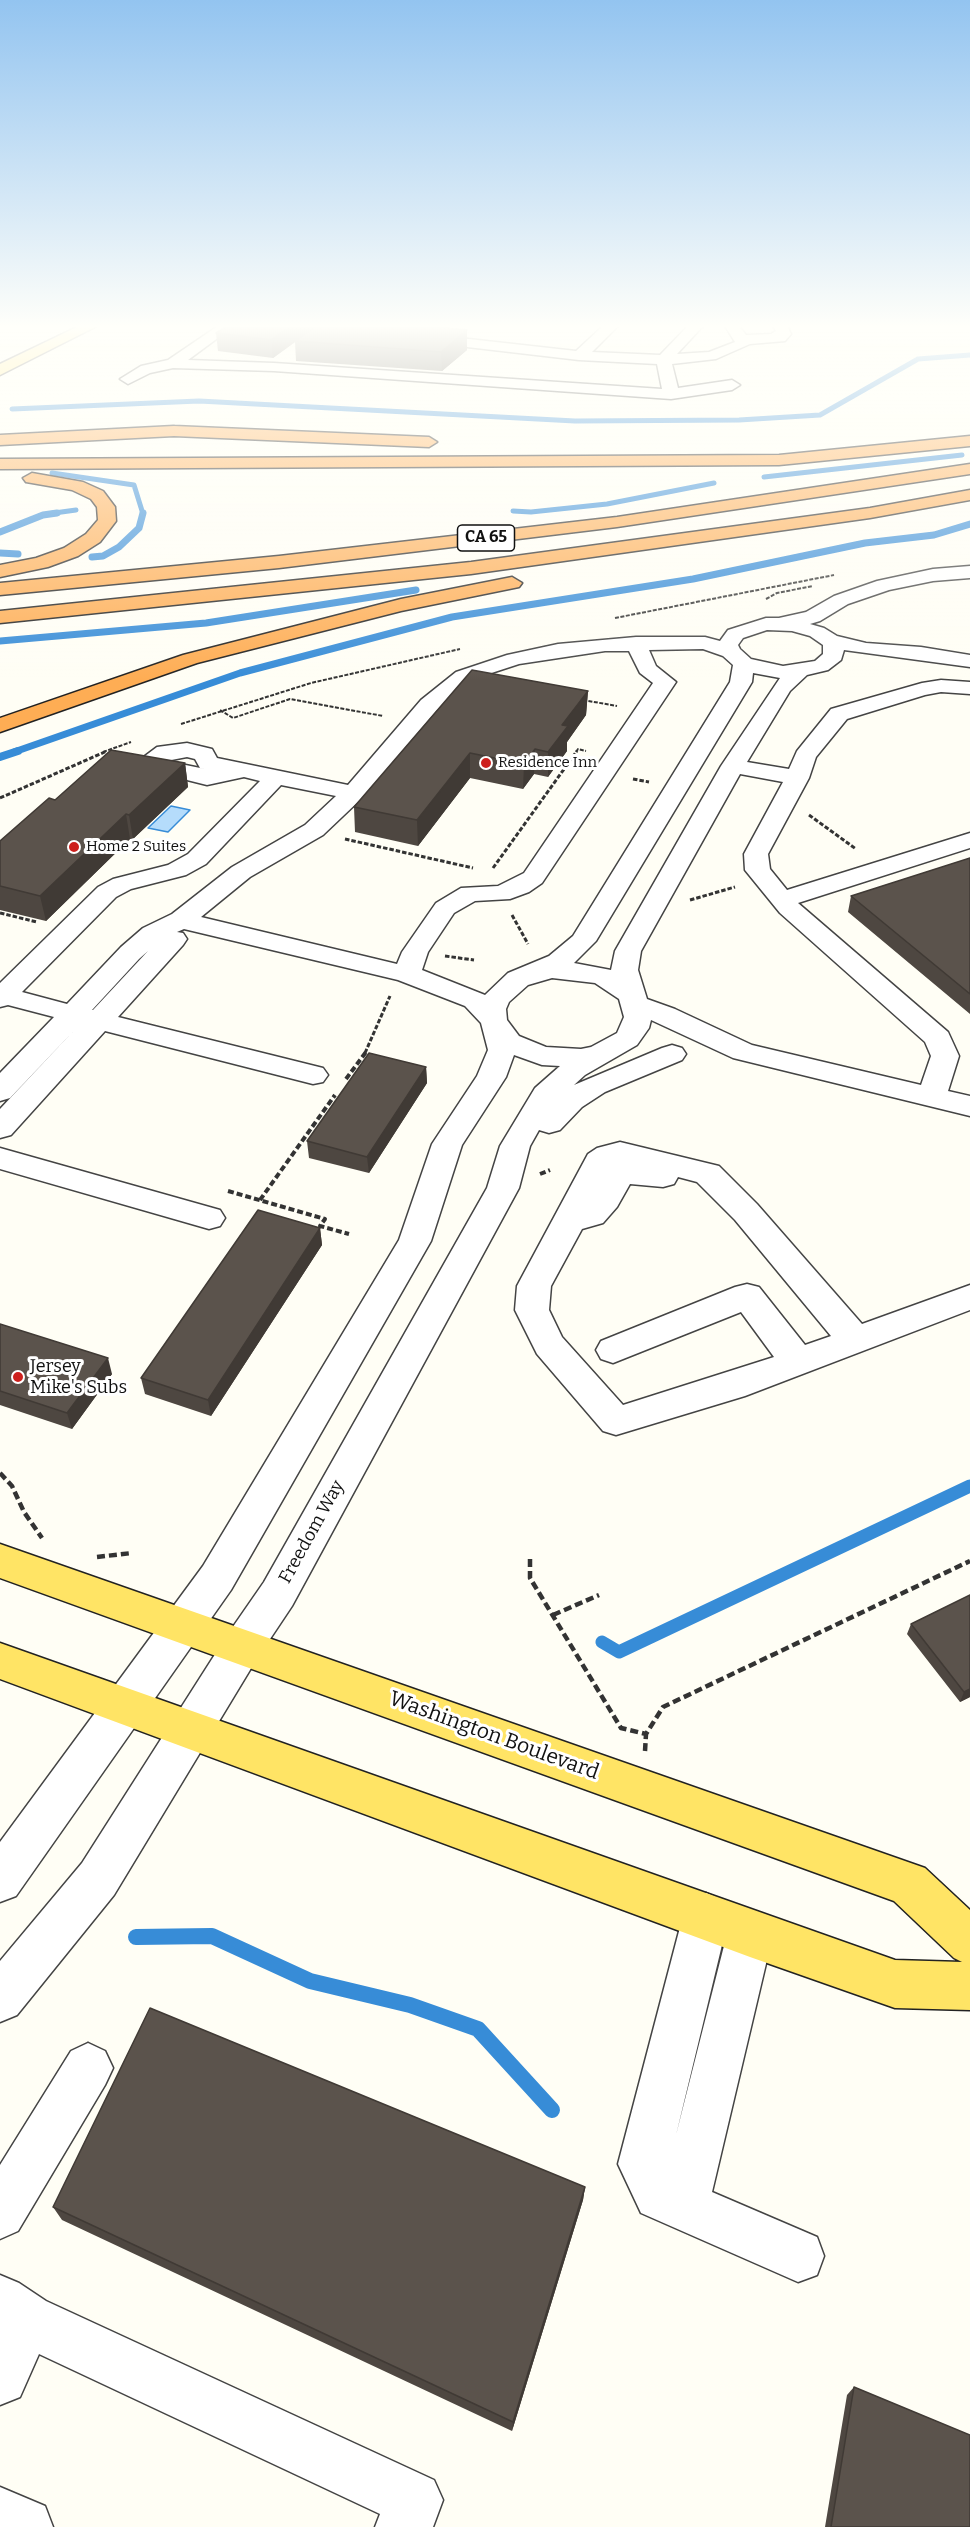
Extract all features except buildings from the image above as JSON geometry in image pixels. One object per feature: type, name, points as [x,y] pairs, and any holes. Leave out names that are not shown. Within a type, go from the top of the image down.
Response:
[{"type":"highway","points":[[0,464],[660,463],[778,460],[938,444]]},
{"type":"highway","points":[[489,446],[678,453],[862,451]]},
{"type":"highway","name":"CA 65","points":[[0,589],[256,564],[583,526],[970,469]]},
{"type":"highway","points":[[0,476],[50,480],[77,486],[97,495],[106,507],[107,521],[93,538],[71,552],[41,563],[0,571]]},
{"type":"highway","name":"CA 65","points":[[0,617],[285,590],[471,568],[870,513],[970,495]]},
{"type":"highway","points":[[570,573],[739,544],[870,513]]},
{"type":"highway","points":[[0,724],[178,663],[270,637],[401,605],[525,581]]},
{"type":"main road","name":"Washington Boulevard","points":[[0,1561],[909,1884],[970,1942]]},
{"type":"main road","points":[[0,1661],[706,1916],[750,1934],[895,1984],[970,1986]]},
{"type":"street","points":[[0,1090],[152,934],[181,920],[241,872],[314,830],[354,793],[444,690],[464,676],[487,666],[558,650],[636,643],[705,643],[736,650],[769,671],[798,672],[821,666],[824,637],[841,600],[884,585],[933,575],[970,572]]},
{"type":"street","points":[[0,1880],[123,1705],[217,1578],[415,1241],[447,1144],[491,1077],[502,1050],[492,1009],[496,998],[525,976],[559,962],[583,941],[741,682],[736,650],[754,626],[780,624],[866,649],[921,653],[970,661]]},
{"type":"street","points":[[407,974],[415,952],[445,908],[470,893],[501,894],[520,887],[533,878],[665,682],[646,669],[636,643]]},
{"type":"street","points":[[607,1051],[627,1039],[635,1028],[638,1017],[624,970],[628,951],[733,766],[782,687],[798,672]]},
{"type":"street","points":[[931,1097],[945,1056],[938,1038],[782,900],[758,870],[756,854],[797,778],[805,756],[839,714],[922,689],[941,686],[970,688]]},
{"type":"street","points":[[733,766],[797,778]]},
{"type":"street","points":[[241,771],[354,793]]},
{"type":"street","points":[[1,997],[107,892],[140,879],[177,870],[197,860],[276,777]]},
{"type":"street","points":[[782,900],[970,840]]},
{"type":"street","points":[[181,920],[407,974],[475,1000],[496,1026],[517,1046],[542,1056],[570,1059],[607,1051],[672,1054],[743,1052]]},
{"type":"street","points":[[0,1128],[173,942],[181,920]]},
{"type":"street","points":[[407,974],[525,976],[560,970],[587,972],[604,977],[633,1000],[743,1052],[970,1106]]},
{"type":"street","points":[[1,997],[313,1075]]},
{"type":"street","name":"Freedom Way","points":[[0,1998],[98,1879],[242,1647],[278,1594],[503,1188],[515,1146],[545,1095],[575,1068],[607,1051]]},
{"type":"street","points":[[503,1188],[534,1150],[552,1117],[571,1100],[595,1085],[672,1054]]},
{"type":"street","points":[[855,1340],[795,1269],[708,1174],[620,1152],[599,1161],[570,1221],[534,1286],[532,1310],[549,1345],[616,1421],[732,1386],[970,1297]]},
{"type":"street","points":[[0,1158],[209,1218]]},
{"type":"street","points":[[613,1350],[747,1296],[795,1269]]},
{"type":"street","points":[[747,1296],[798,1362]]},
{"type":"street","points":[[706,1916],[644,2164],[659,2195],[798,2256]]},
{"type":"street","points":[[659,2195],[690,2184],[750,1934]]},
{"type":"street","points":[[0,2213],[88,2068]]},
{"type":"street","points":[[0,2377],[13,2311],[414,2500],[404,2527]]},
{"type":"street","points":[[0,2516],[24,2527]]},
{"type":"path","points":[[759,603],[777,593],[818,585]]},
{"type":"path","points":[[572,698],[617,706]]},
{"type":"path","points":[[175,726],[220,710],[233,718],[290,699],[414,722]]},
{"type":"path","points":[[0,798],[86,758],[142,738]]},
{"type":"path","points":[[490,872],[578,749],[587,751]]},
{"type":"path","points":[[340,838],[478,869]]},
{"type":"path","points":[[228,1191],[325,1219],[320,1226],[349,1234]]},
{"type":"path","points":[[0,1473],[12,1486],[24,1512],[42,1538],[51,1543]]},
{"type":"path","points":[[88,1556],[132,1553]]},
{"type":"path","points":[[530,1558],[530,1578],[621,1728],[646,1734]]},
{"type":"path","points":[[644,1789],[646,1734],[663,1707],[970,1561]]},
{"type":"path","points":[[553,1615],[599,1595]]},
{"type":"water","points":[[171,806],[190,810],[168,832],[148,828]]},
{"type":"waterway","points":[[764,477],[962,455]]},
{"type":"waterway","points":[[52,473],[134,485],[143,514]]},
{"type":"waterway","points":[[513,511],[531,512],[607,504],[714,483]]},
{"type":"waterway","points":[[47,514],[76,510]]},
{"type":"waterway","points":[[0,532],[43,515],[57,513]]},
{"type":"waterway","points":[[92,557],[103,556],[119,547],[139,528],[143,514]]},
{"type":"waterway","points":[[14,752],[240,673],[452,617],[693,579],[865,543],[934,535],[970,524]]},
{"type":"waterway","points":[[0,553],[18,554]]},
{"type":"waterway","points":[[0,641],[206,623],[416,590]]},
{"type":"waterway","points":[[0,757],[18,751]]},
{"type":"waterway","points":[[602,1642],[619,1652],[970,1486]]},
{"type":"waterway","points":[[136,1937],[212,1936],[310,1981],[410,2005],[478,2029],[552,2110]]},
{"type":"place","name":"Residence Inn","points":[[486,763]]},
{"type":"place","name":"Home 2 Suites","points":[[74,847]]},
{"type":"place","name":"Jersey Mike's Subs","points":[[18,1377]]}]
